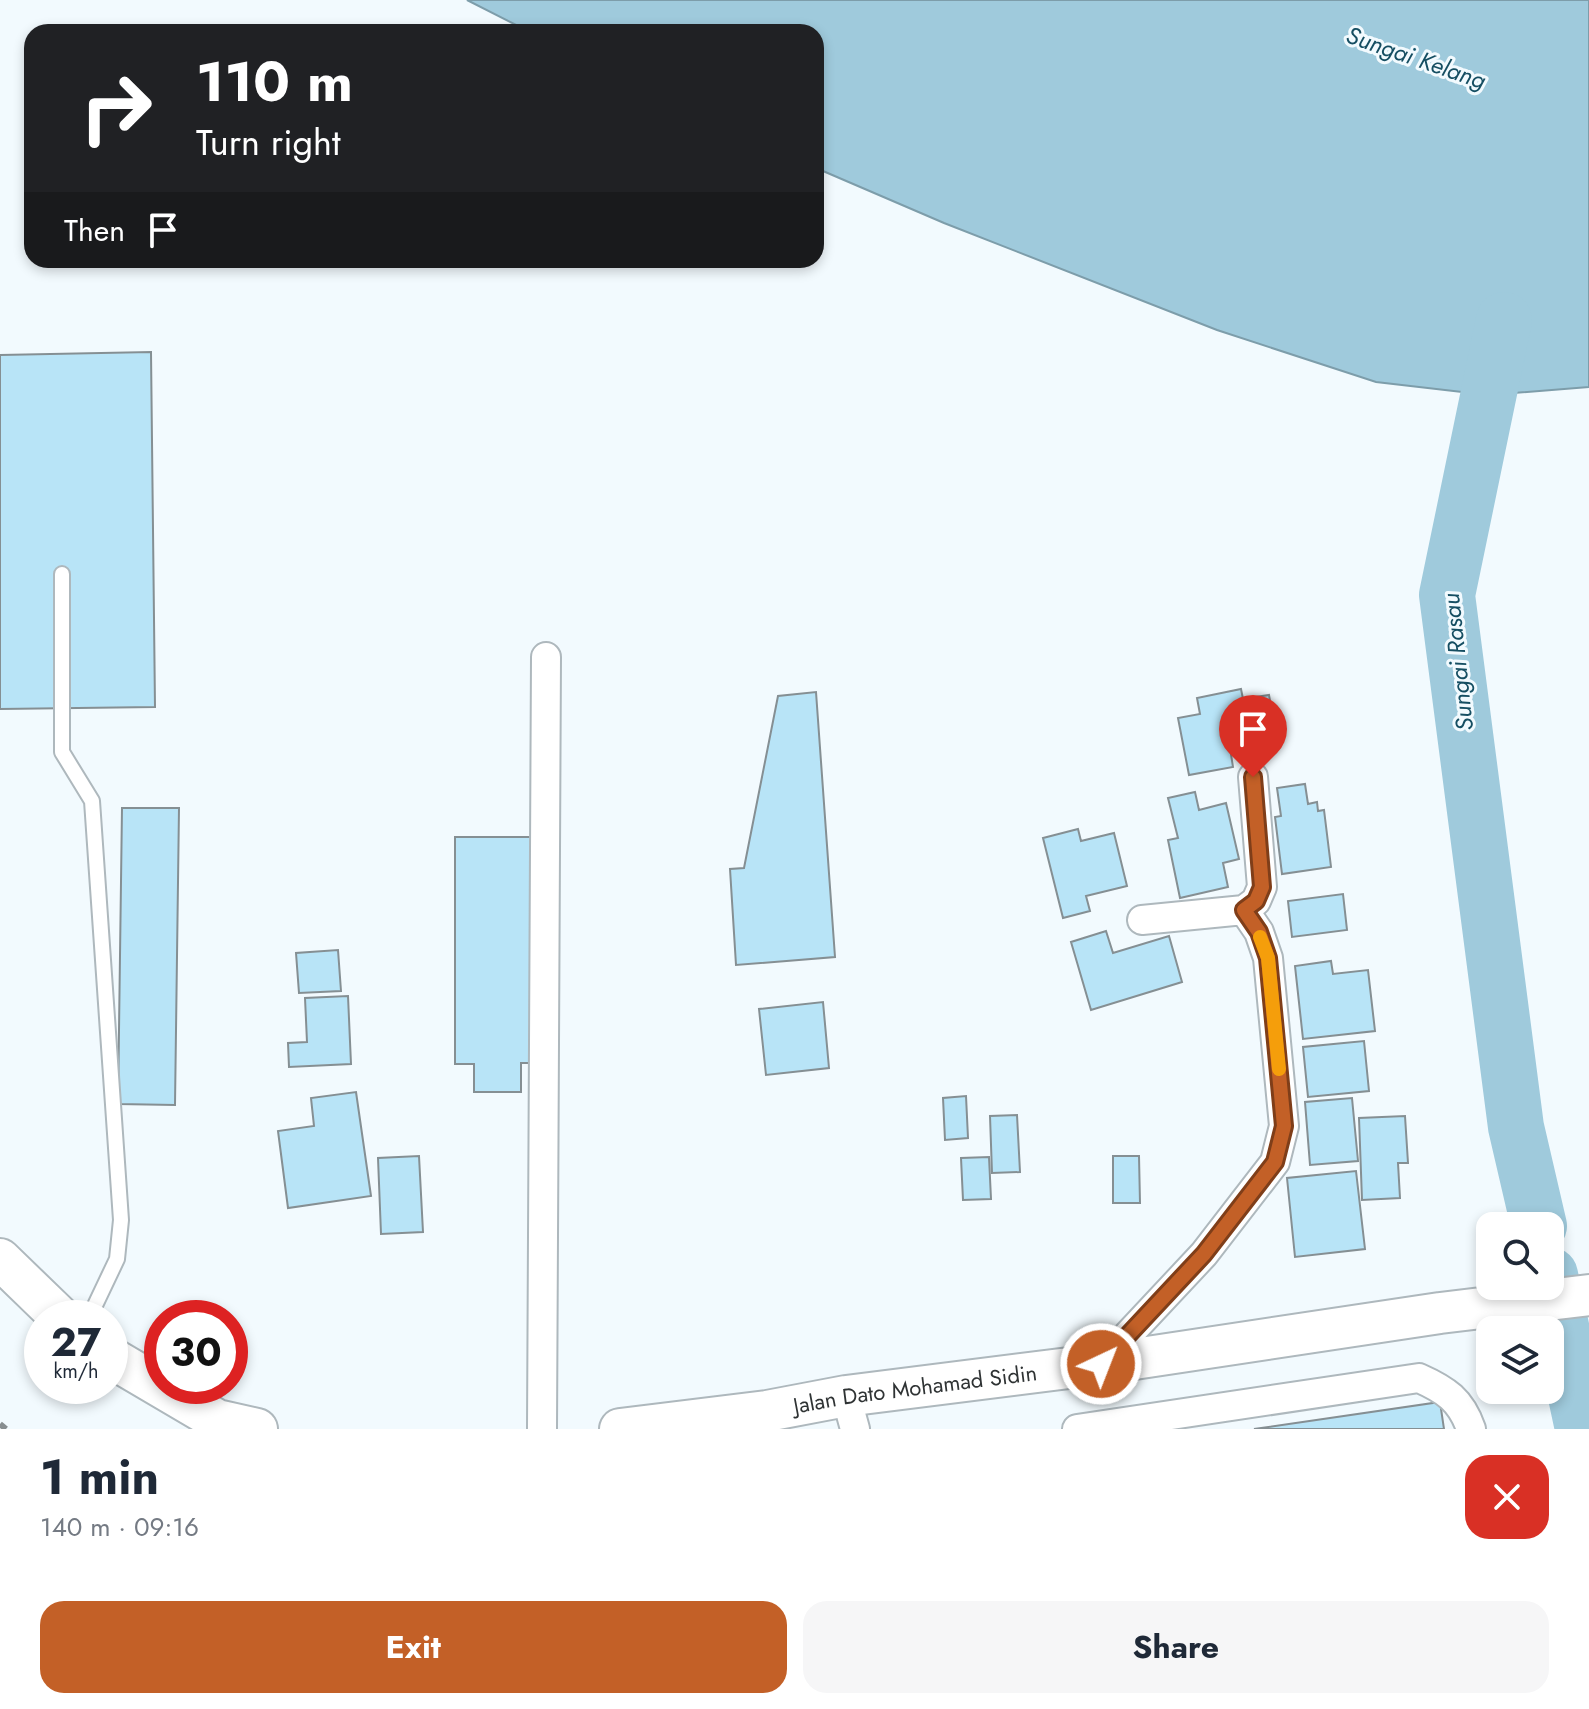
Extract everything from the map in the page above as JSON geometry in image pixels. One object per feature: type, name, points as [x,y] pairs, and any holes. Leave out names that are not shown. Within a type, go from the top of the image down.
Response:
[{"type":"main road","points":[[0,1259],[42,1300]]},
{"type":"main road","name":"Jalan Dato Mohamad Sidin","points":[[620,1429],[851,1412],[1101,1364],[1440,1313],[1589,1295]]},
{"type":"main road","points":[[128,1368],[217,1420],[257,1429]]},
{"type":"street","points":[[542,1429],[546,657]]},
{"type":"street","points":[[1142,920],[1244,910],[1256,901],[1262,887],[1253,777]]},
{"type":"street","points":[[1101,1364],[1204,1254],[1275,1162],[1284,1126],[1268,958],[1259,932],[1244,910]]},
{"type":"street","points":[[1077,1429],[1419,1378],[1444,1389],[1459,1405],[1471,1429]]},
{"type":"lane","points":[[62,574],[62,752],[92,801],[121,1220],[117,1259],[98,1300]]},
{"type":"water","name":"Sungai Kelang","points":[[467,0],[1589,0],[1589,387],[1488,395],[1376,382],[1217,330],[944,223],[824,171],[824,24],[514,24]]},
{"type":"building","points":[[151,352],[155,707],[0,709],[0,355]]},
{"type":"building","points":[[1241,689],[1243,699],[1269,695],[1277,739],[1230,748],[1233,767],[1189,775],[1178,718],[1200,714],[1197,698]]},
{"type":"building","points":[[816,692],[835,957],[736,965],[730,869],[744,868],[778,696]]},
{"type":"building","points":[[1305,784],[1308,804],[1317,802],[1318,811],[1324,810],[1331,867],[1282,874],[1275,817],[1281,816],[1277,788]]},
{"type":"building","points":[[1195,792],[1199,810],[1226,803],[1239,859],[1223,863],[1228,887],[1180,898],[1168,840],[1178,838],[1168,798]]},
{"type":"building","points":[[122,808],[179,808],[175,1105],[118,1104]]},
{"type":"building","points":[[1078,829],[1081,841],[1114,833],[1127,886],[1086,896],[1090,911],[1063,918],[1043,838]]},
{"type":"building","points":[[455,837],[535,837],[536,1063],[521,1063],[521,1092],[474,1092],[474,1064],[455,1064]]},
{"type":"building","points":[[1343,894],[1347,930],[1292,937],[1288,901]]},
{"type":"building","points":[[1106,931],[1113,953],[1169,936],[1182,982],[1091,1010],[1071,942]]},
{"type":"building","points":[[338,950],[341,991],[299,993],[296,953]]},
{"type":"building","points":[[1331,961],[1333,974],[1368,970],[1375,1031],[1303,1039],[1295,966]]},
{"type":"building","points":[[348,996],[351,1064],[289,1067],[288,1043],[307,1042],[305,998]]},
{"type":"building","points":[[823,1002],[829,1068],[766,1075],[759,1009]]},
{"type":"building","points":[[1364,1041],[1369,1091],[1308,1097],[1303,1047]]},
{"type":"building","points":[[356,1092],[371,1196],[288,1208],[278,1131],[314,1126],[311,1098]]},
{"type":"building","points":[[966,1096],[968,1138],[945,1140],[943,1098]]},
{"type":"building","points":[[1352,1098],[1358,1161],[1310,1165],[1305,1102]]},
{"type":"building","points":[[1017,1115],[1020,1172],[992,1173],[990,1116]]},
{"type":"building","points":[[1405,1116],[1408,1163],[1398,1163],[1400,1198],[1362,1200],[1359,1118]]},
{"type":"building","points":[[419,1156],[423,1232],[381,1234],[378,1158]]},
{"type":"building","points":[[1113,1156],[1139,1156],[1140,1203],[1113,1203]]},
{"type":"building","points":[[989,1157],[991,1199],[963,1200],[961,1158]]},
{"type":"building","points":[[1356,1171],[1365,1249],[1295,1257],[1287,1178]]},
{"type":"building","points":[[1440,1402],[1444,1429],[1254,1429]]},
{"type":"waterway","name":"Sungai Rasau","points":[[1504,320],[1447,595],[1516,1127],[1536,1212]]},
{"type":"waterway","name":"Sungai Rasau","points":[[1555,1300],[1583,1429]]},
{"type":"railway","points":[[0,1424],[6,1429]]},
{"type":"slow traffic","points":[[1260,937],[1268,958],[1279,1069]]},
{"type":"route","points":[[1101,1364],[1204,1254],[1275,1162],[1284,1126],[1268,958],[1259,932],[1244,910],[1256,901],[1262,887],[1253,777]]}]
